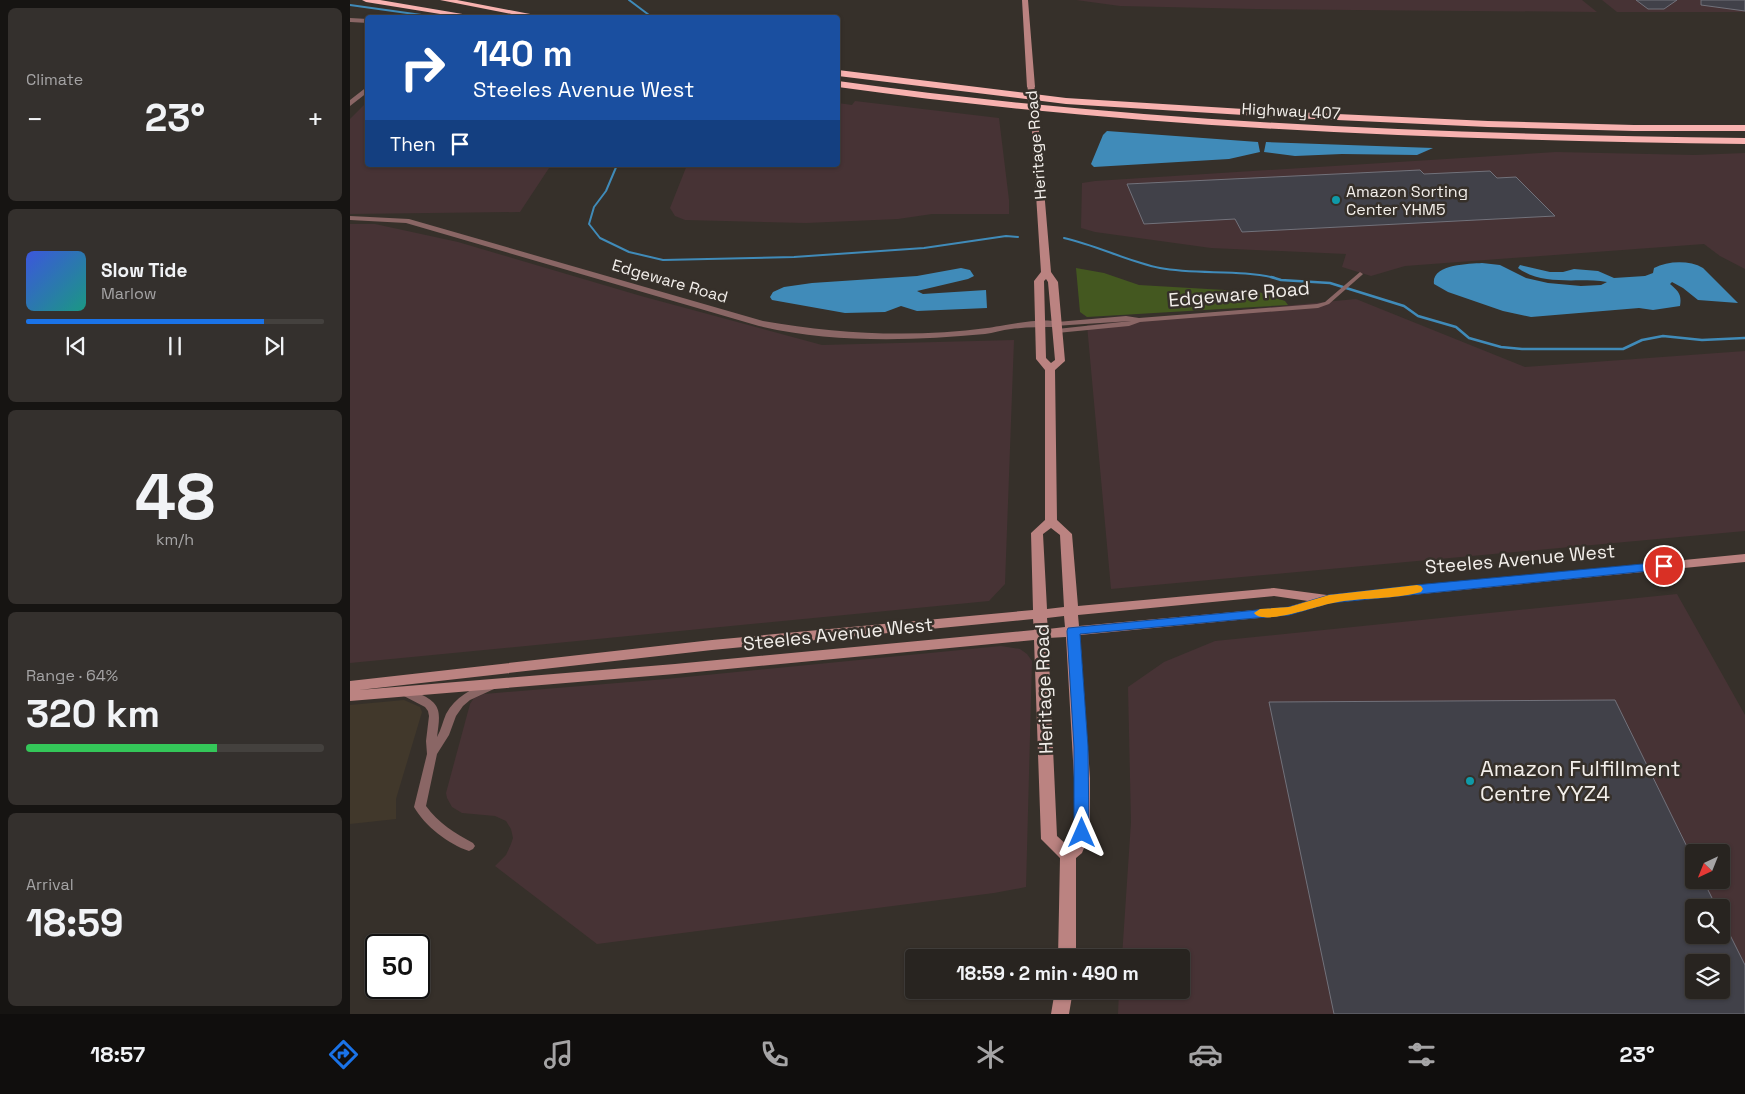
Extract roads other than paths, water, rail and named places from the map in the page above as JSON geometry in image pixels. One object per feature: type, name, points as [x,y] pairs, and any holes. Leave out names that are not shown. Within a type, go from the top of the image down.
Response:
[{"type":"highway","points":[[366,0],[464,15]]},
{"type":"highway","points":[[444,0],[531,15]]},
{"type":"highway","name":"Highway 407","points":[[840,73],[1066,101],[1294,115],[1488,124],[1634,128],[1745,128]]},
{"type":"highway","name":"Highway 407","points":[[840,84],[972,103],[1304,128],[1636,140],[1745,141]]},
{"type":"main road","name":"Heritage Road","points":[[1025,0],[1046,272],[1053,282],[1060,360],[1050,369]]},
{"type":"main road","name":"Heritage Road","points":[[1046,272],[1039,281],[1041,359],[1050,369],[1051,521],[1066,534],[1081,747],[1082,833],[1080,841],[1068,856],[1049,839],[1037,533],[1051,521]]},
{"type":"main road","name":"Steeles Avenue West","points":[[350,696],[675,670],[1289,611],[1329,599],[1745,558]]},
{"type":"main road","name":"Steeles Avenue West","points":[[350,686],[704,646],[1274,592],[1329,599]]},
{"type":"main road","points":[[1067,949],[1068,856]]},
{"type":"main road","points":[[1060,1014],[1062,999]]},
{"type":"street","points":[[350,20],[365,21]]},
{"type":"street","points":[[350,104],[365,91]]},
{"type":"street","name":"Edgeware Road","points":[[350,218],[398,220],[436,228],[762,324],[836,335],[880,336],[988,330],[1009,334],[1040,328],[1129,324],[1139,320],[1318,306],[1327,303],[1360,274]]},
{"type":"street","points":[[432,754],[444,735],[451,715],[458,703],[476,691],[497,683]]},
{"type":"street","points":[[404,691],[422,698],[432,705],[436,719],[430,736],[432,754],[420,807],[428,819],[440,830],[469,846]]},
{"type":"water","points":[[1107,131],[1258,142],[1260,152],[1229,159],[1094,167],[1091,164],[1103,135]]},
{"type":"water","points":[[1266,142],[1433,148],[1417,155],[1342,154],[1295,156],[1264,152]]},
{"type":"water","points":[[1482,263],[1500,265],[1526,278],[1548,283],[1581,286],[1601,285],[1607,282],[1539,278],[1518,268],[1520,265],[1550,272],[1563,272],[1574,269],[1598,271],[1614,278],[1645,276],[1653,273],[1654,268],[1660,266],[1672,263],[1685,263],[1703,268],[1738,303],[1698,300],[1672,282],[1670,284],[1680,296],[1680,306],[1653,310],[1639,308],[1531,317],[1503,311],[1448,292],[1434,284],[1438,272],[1444,269],[1452,266]]},
{"type":"water","points":[[961,268],[970,270],[974,276],[917,291],[923,294],[986,290],[987,308],[917,311],[901,306],[885,312],[845,313],[772,300],[770,297],[773,292],[784,287],[812,283],[917,276]]},
{"type":"waterway","points":[[629,0],[649,15]]},
{"type":"waterway","points":[[350,5],[422,15]]},
{"type":"waterway","points":[[616,167],[606,191],[594,207],[589,224],[600,238],[629,252],[663,260],[794,257],[924,248],[1006,236],[1018,237]]},
{"type":"waterway","points":[[1064,238],[1160,268],[1272,277]]},
{"type":"waterway","points":[[1272,277],[1281,280],[1330,283],[1404,306],[1418,316],[1456,327],[1469,338],[1501,347],[1522,349],[1623,349],[1642,340],[1663,336],[1702,340],[1745,338]]},
{"type":"place","name":"Amazon Sorting Center YHM5","points":[[1336,200]]},
{"type":"place","name":"Amazon Fulfillment Centre YYZ4","points":[[1470,781]]}]
